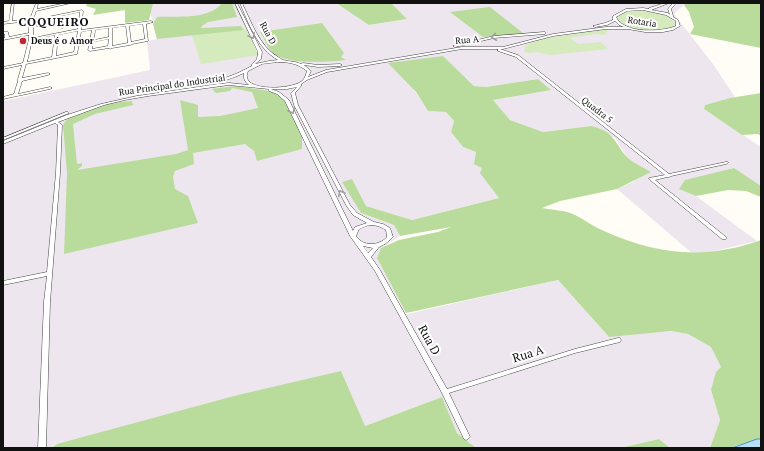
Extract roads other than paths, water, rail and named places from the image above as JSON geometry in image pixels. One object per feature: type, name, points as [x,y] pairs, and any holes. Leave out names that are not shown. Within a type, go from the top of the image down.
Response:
[{"type":"street","points":[[10,22],[13,3]]},
{"type":"street","points":[[16,95],[23,64],[31,39],[31,20],[37,3]]},
{"type":"street","points":[[35,10],[70,3]]},
{"type":"street","name":"Rua D","points":[[236,3],[260,52],[259,59],[251,67]]},
{"type":"street","name":"Rua D","points":[[241,3],[266,50],[273,56],[288,62]]},
{"type":"street","points":[[643,9],[658,8],[668,3]]},
{"type":"street","points":[[672,17],[669,9],[675,3]]},
{"type":"street","name":"Rotaria","points":[[643,9],[660,12],[672,17],[679,25],[670,30],[653,32],[629,28],[615,20],[614,16],[621,12],[643,9]]},
{"type":"street","points":[[3,23],[31,20],[78,11],[82,12],[78,43],[74,54],[3,68]]},
{"type":"street","points":[[241,13],[246,12]]},
{"type":"street","name":"Rua A","points":[[307,79],[332,69],[458,46],[478,40],[507,35],[578,29],[606,24],[615,20]]},
{"type":"street","points":[[62,27],[81,21]]},
{"type":"street","points":[[31,39],[151,22]]},
{"type":"street","points":[[94,29],[90,50],[110,48],[146,40],[144,23]]},
{"type":"street","points":[[128,26],[130,43]]},
{"type":"street","points":[[110,48],[111,27]]},
{"type":"street","name":"Rua A","points":[[288,62],[330,66],[383,60],[462,48],[503,48],[553,35],[606,28],[629,28]]},
{"type":"street","points":[[3,33],[7,32],[5,38],[31,34]]},
{"type":"street","points":[[54,57],[57,35]]},
{"type":"street","points":[[507,35],[518,44],[515,51],[517,56]]},
{"type":"street","points":[[78,43],[110,38]]},
{"type":"street","points":[[478,40],[485,47]]},
{"type":"street","name":"Quadra 5","points":[[492,48],[517,56],[669,176]]},
{"type":"street","name":"Rua Principal do Industrial","points":[[3,139],[84,107],[127,97],[213,82],[236,76],[251,67],[268,62],[288,62]]},
{"type":"street","points":[[264,88],[278,93],[287,100],[353,236],[358,242],[370,246],[376,246],[387,241],[390,233],[384,226],[373,223],[355,214],[348,205],[292,97],[296,88],[307,79],[309,71],[298,63]]},
{"type":"street","points":[[246,70],[245,80],[256,87]]},
{"type":"street","points":[[19,80],[48,74]]},
{"type":"street","points":[[264,88],[285,87],[303,83]]},
{"type":"street","name":"Rua Principal do Industrial","points":[[3,143],[89,109],[127,97],[230,84],[264,88]]},
{"type":"street","points":[[3,98],[50,88]]},
{"type":"street","points":[[42,448],[47,302],[58,172],[60,125],[56,122]]},
{"type":"street","points":[[317,160],[323,158]]},
{"type":"street","points":[[724,238],[651,180],[726,164]]},
{"type":"street","points":[[353,236],[354,232],[361,226],[373,223]]},
{"type":"street","name":"Rua D","points":[[358,242],[445,392],[466,437]]},
{"type":"street","points":[[368,257],[376,246]]},
{"type":"street","points":[[3,283],[50,273]]},
{"type":"street","name":"Rua A","points":[[445,392],[575,351],[618,340]]},
{"type":"water","points":[[761,439],[761,448],[732,448]]},
{"type":"place","name":"Deus é o Amor","points":[[23,41]]},
{"type":"district","name":"COQUEIRO","points":[[54,22]]}]
